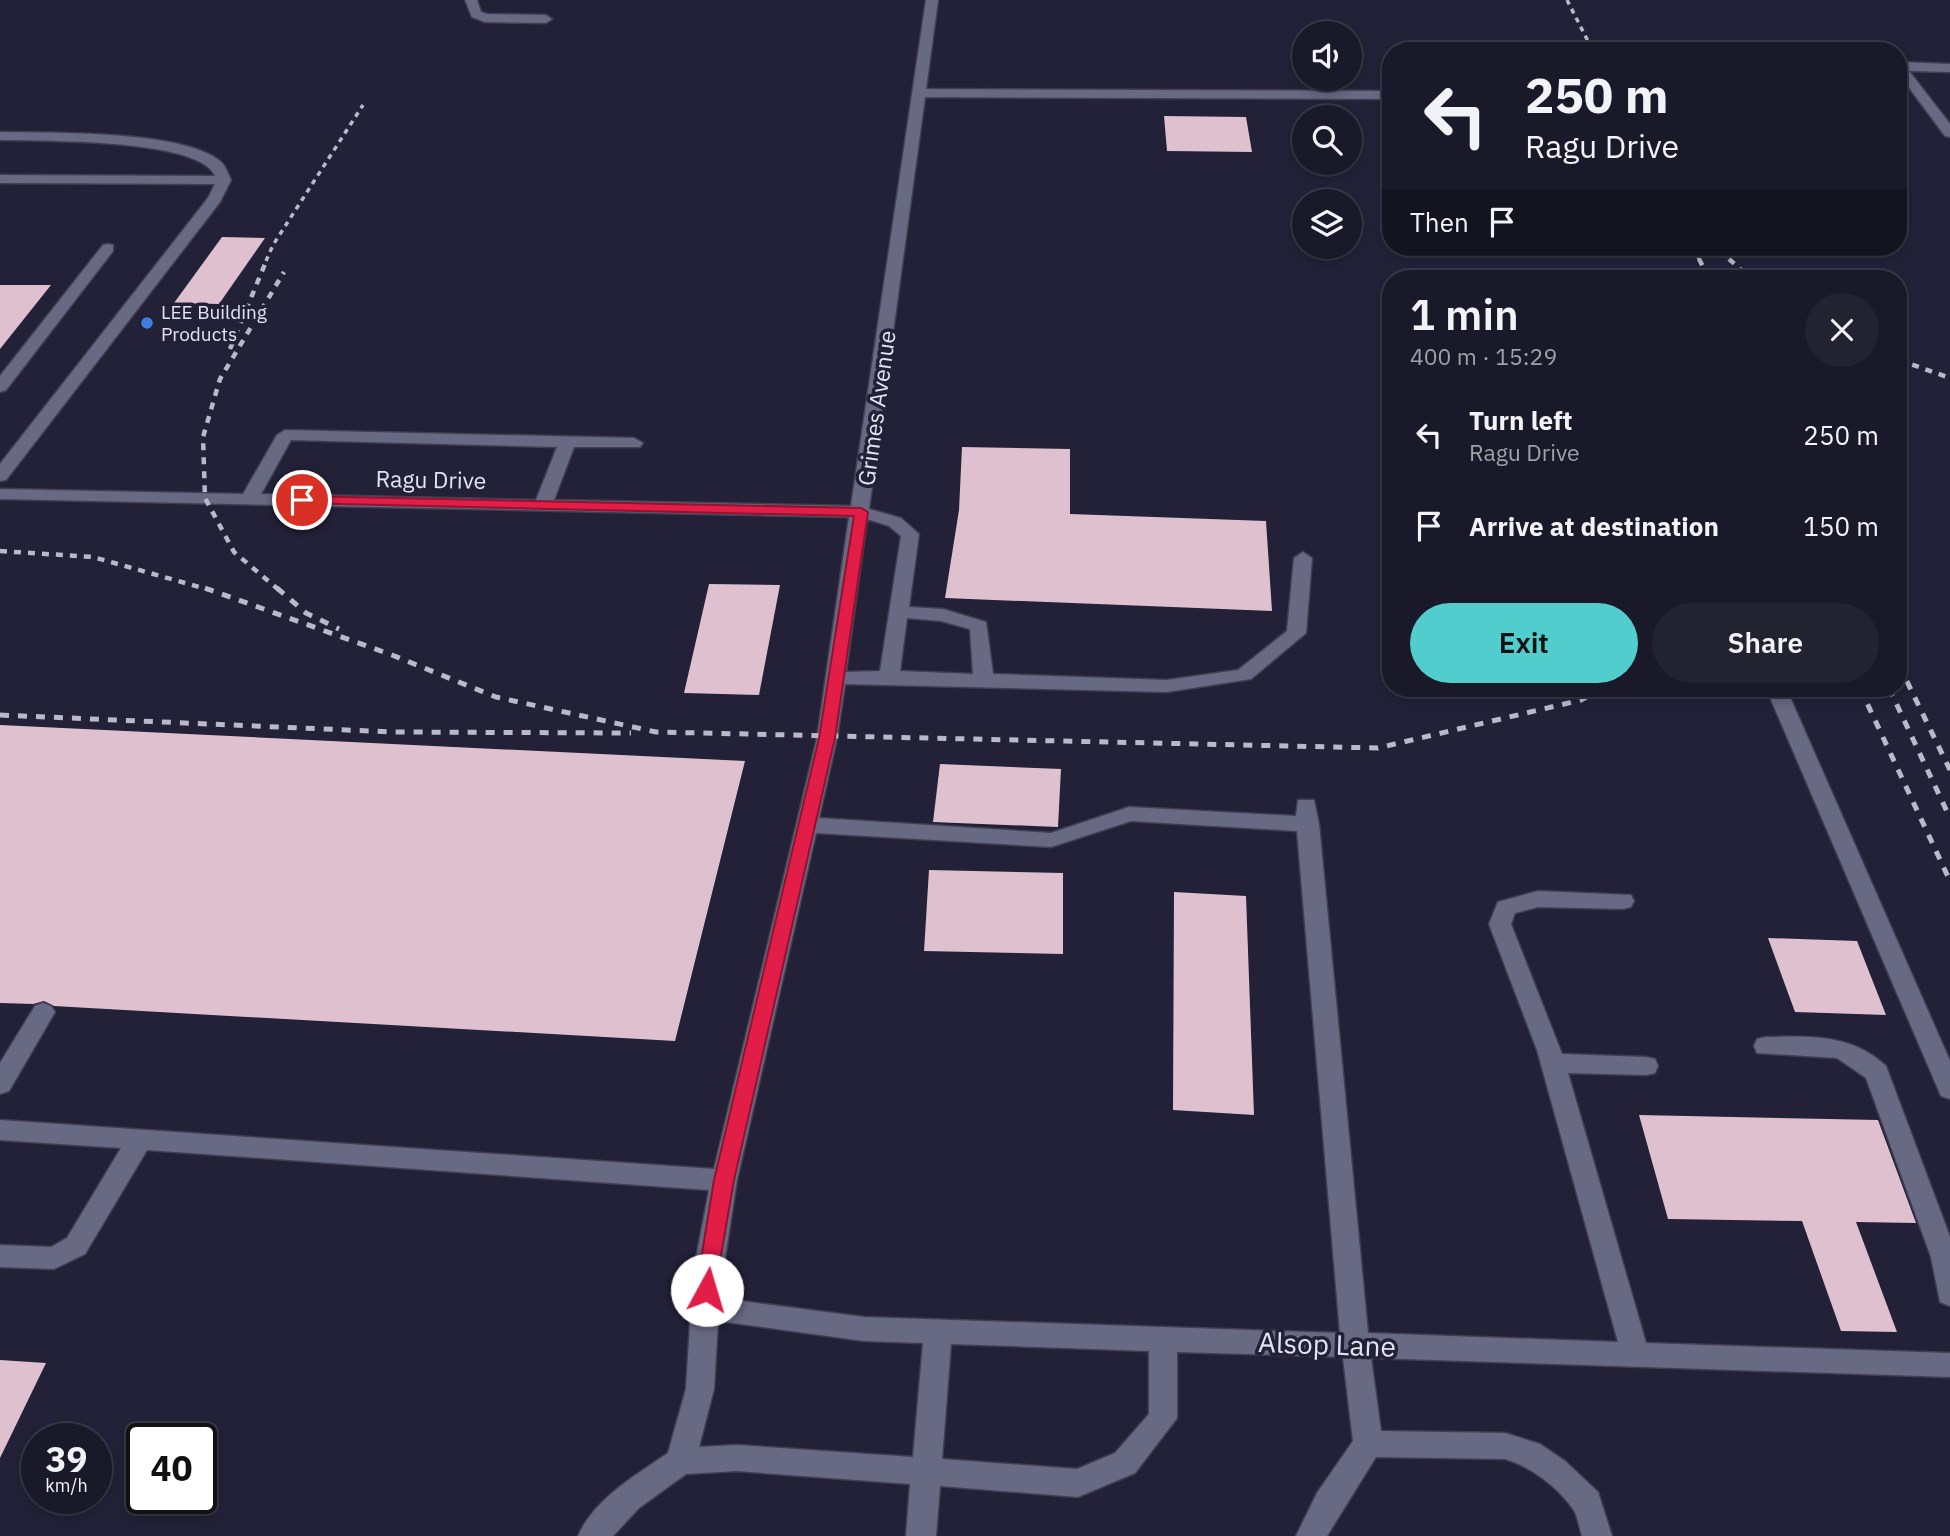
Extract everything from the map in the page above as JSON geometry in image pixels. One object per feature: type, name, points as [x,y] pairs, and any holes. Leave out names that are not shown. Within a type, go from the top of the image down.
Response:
[{"type":"street","points":[[471,0],[476,15],[485,18],[546,19]]},
{"type":"street","name":"Grimes Avenue","points":[[681,1461],[700,1389],[707,1274],[724,1180],[827,738],[932,0]]},
{"type":"street","points":[[1907,66],[1950,68]]},
{"type":"street","points":[[1907,77],[1950,133]]},
{"type":"street","points":[[919,93],[1382,95]]},
{"type":"street","points":[[0,136],[142,142],[202,157],[217,165],[224,180]]},
{"type":"street","points":[[0,179],[224,180]]},
{"type":"street","points":[[0,476],[215,199],[224,180]]},
{"type":"street","points":[[0,387],[108,248]]},
{"type":"street","points":[[249,499],[285,435],[634,443]]},
{"type":"street","points":[[543,506],[567,442]]},
{"type":"street","name":"Ragu Drive","points":[[0,494],[861,512],[895,522],[910,534],[898,612]]},
{"type":"street","points":[[836,678],[983,679],[1167,686],[1244,675],[1296,633],[1303,558]]},
{"type":"street","points":[[888,677],[898,612],[943,615],[979,626],[983,679]]},
{"type":"street","points":[[1780,697],[1950,1089]]},
{"type":"street","points":[[807,825],[1051,840],[1091,829],[1129,814],[1307,814],[1355,1345],[1368,1444],[1328,1503],[1311,1536]]},
{"type":"street","points":[[1623,901],[1538,899],[1506,908],[1500,924],[1552,1063],[1635,1354]]},
{"type":"street","points":[[0,1084],[43,1012]]},
{"type":"street","points":[[1766,1046],[1831,1046],[1867,1062],[1877,1073],[1944,1257],[1950,1294]]},
{"type":"street","points":[[1552,1063],[1646,1066]]},
{"type":"street","points":[[0,1130],[724,1180]]},
{"type":"street","points":[[0,1256],[54,1258],[76,1245],[140,1139]]},
{"type":"street","name":"Alsop Lane","points":[[706,1307],[760,1317],[864,1329],[1950,1364]]},
{"type":"street","points":[[920,1536],[938,1331]]},
{"type":"street","points":[[593,1536],[628,1498],[681,1461],[737,1458],[1078,1483],[1125,1464],[1163,1418],[1163,1339]]},
{"type":"street","points":[[1368,1444],[1505,1446],[1530,1453],[1555,1471],[1587,1502],[1597,1536]]},
{"type":"building","points":[[1164,116],[1246,117],[1252,152],[1167,151]]},
{"type":"building","points":[[222,237],[265,238],[219,304],[174,303]]},
{"type":"building","points":[[0,285],[51,285],[0,349]]},
{"type":"building","points":[[962,447],[1070,449],[1070,514],[1266,521],[1272,611],[945,598],[959,510]]},
{"type":"building","points":[[709,584],[780,585],[759,695],[684,693]]},
{"type":"building","points":[[0,725],[745,761],[675,1041],[54,1006],[44,1001],[33,1004],[0,1003]]},
{"type":"building","points":[[940,764],[1061,769],[1058,827],[933,822]]},
{"type":"building","points":[[929,870],[1063,873],[1063,954],[924,951]]},
{"type":"building","points":[[1174,892],[1246,896],[1254,1115],[1173,1110]]},
{"type":"building","points":[[1768,938],[1857,941],[1886,1015],[1795,1012]]},
{"type":"building","points":[[1639,1115],[1878,1120],[1916,1223],[1856,1222],[1897,1332],[1841,1331],[1802,1221],[1668,1219]]},
{"type":"building","points":[[0,1360],[46,1363],[0,1458]]},
{"type":"railway","points":[[1567,0],[1588,42]]},
{"type":"railway","points":[[266,261],[273,245],[363,105]]},
{"type":"railway","points":[[1725,256],[1731,261]]},
{"type":"railway","points":[[230,349],[267,259]]},
{"type":"railway","points":[[1699,259],[1705,270]]},
{"type":"railway","points":[[1729,259],[1741,270]]},
{"type":"railway","points":[[279,590],[234,552],[205,498],[203,437],[220,379],[284,272]]},
{"type":"railway","points":[[1907,363],[1950,378]]},
{"type":"railway","points":[[0,551],[93,557],[210,590]]},
{"type":"railway","points":[[205,588],[392,655],[496,697],[656,732],[1378,748],[1586,697]]},
{"type":"railway","points":[[277,588],[306,613],[339,629]]},
{"type":"railway","points":[[1907,681],[1950,770]]},
{"type":"railway","points":[[1864,697],[1950,881]]},
{"type":"railway","points":[[1893,697],[1950,818]]},
{"type":"railway","points":[[0,715],[394,732],[631,733]]},
{"type":"place","name":"LEE Building Products","points":[[147,323]]},
{"type":"route","points":[[302,500],[861,512],[827,738],[724,1180],[707,1274],[707,1290]]}]
